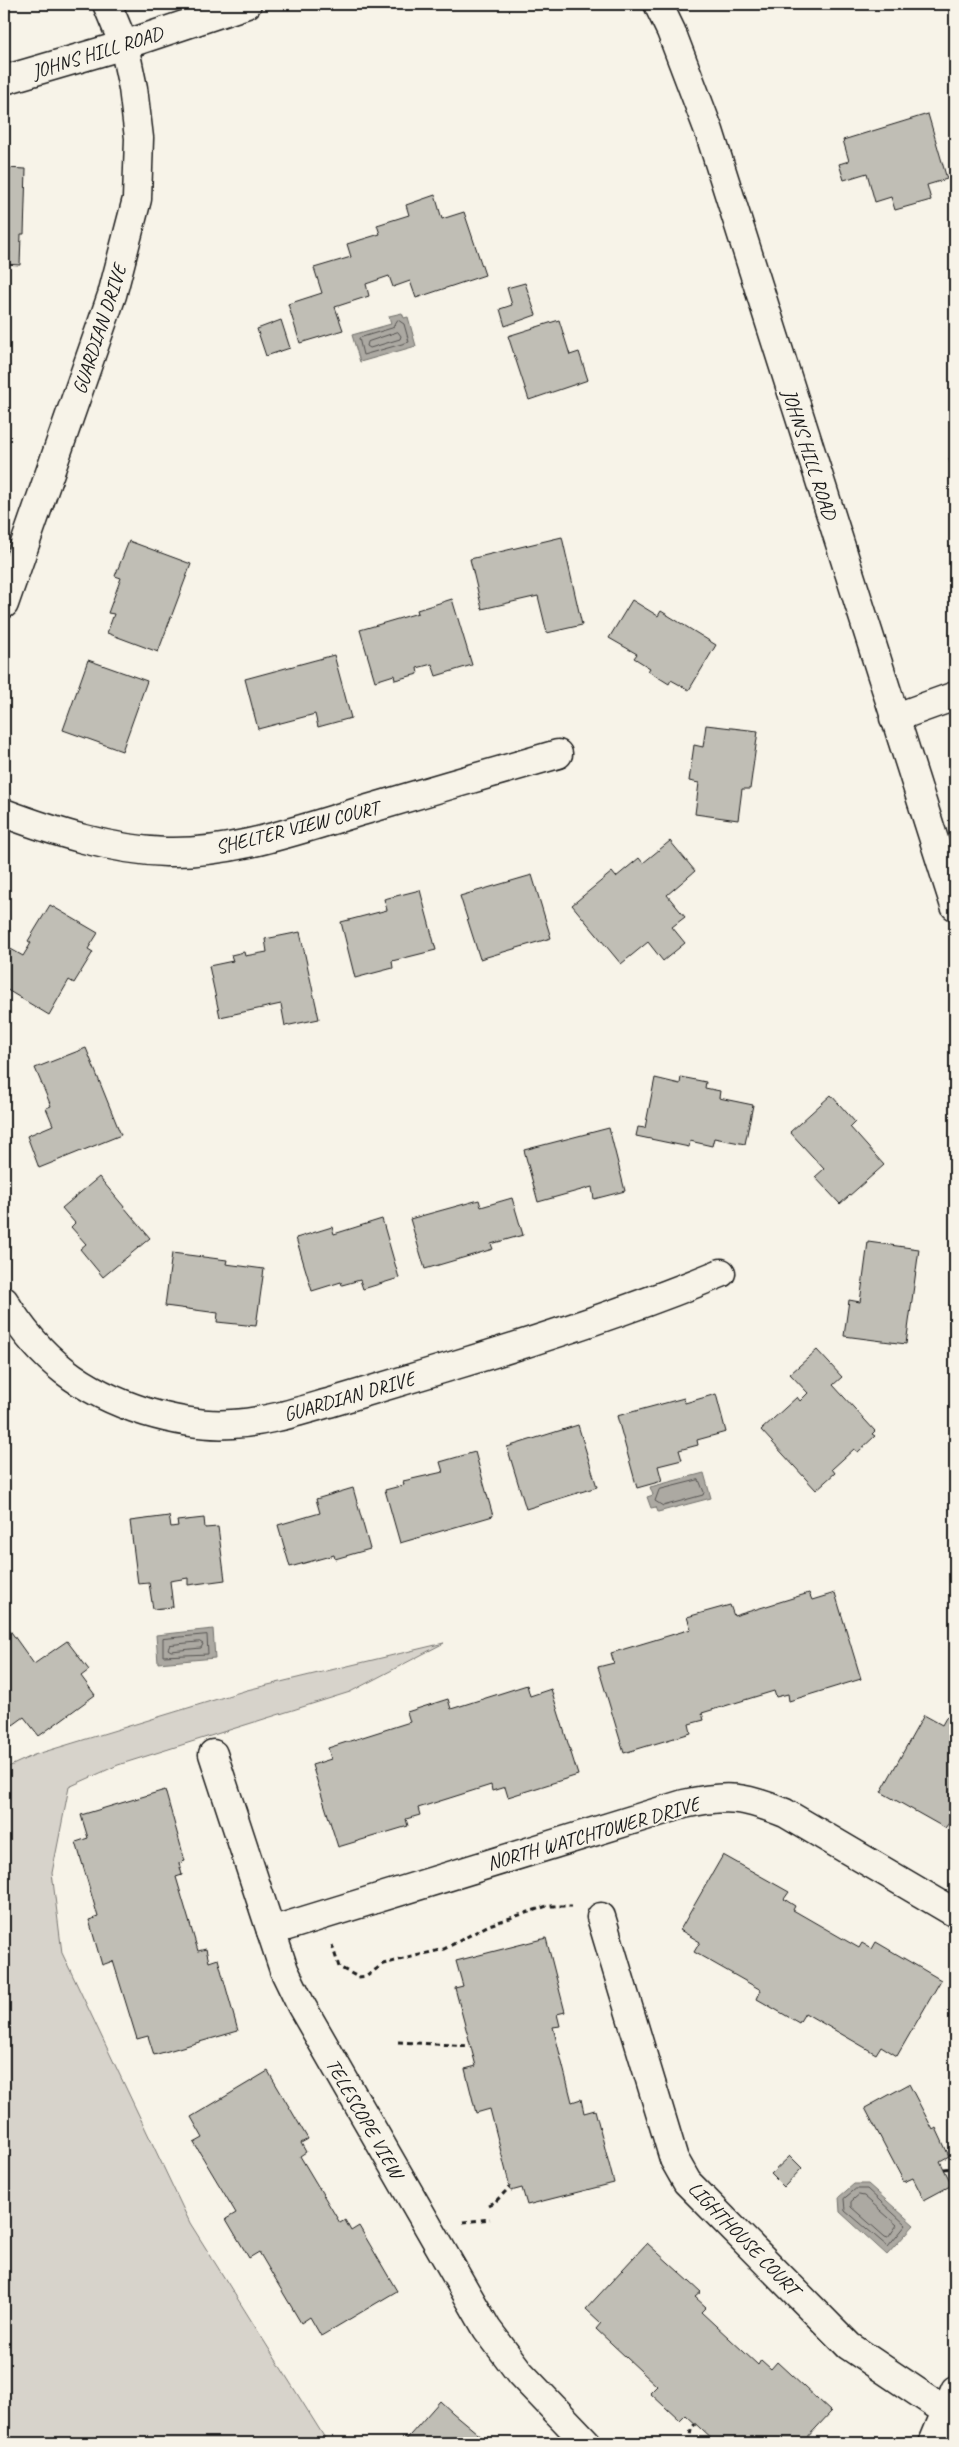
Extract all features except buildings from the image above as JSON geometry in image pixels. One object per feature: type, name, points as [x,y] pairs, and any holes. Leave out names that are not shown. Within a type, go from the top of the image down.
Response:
[{"type":"street","name":"GUARDIAN DRIVE","points":[[4,604],[102,327],[131,230],[137,199],[140,138],[133,88],[124,45],[107,4]]},
{"type":"street","name":"JOHNS HILL ROAD","points":[[4,80],[124,45],[247,4]]},
{"type":"street","name":"JOHNS HILL ROAD","points":[[658,4],[671,31],[708,131],[955,906]]},
{"type":"street","points":[[894,718],[955,696]]},
{"type":"street","name":"SHELTER VIEW COURT","points":[[4,813],[42,827],[115,846],[164,852],[201,851],[242,845],[300,830],[558,754]]},
{"type":"street","name":"GUARDIAN DRIVE","points":[[4,1302],[32,1342],[55,1365],[86,1387],[116,1402],[169,1419],[232,1424],[294,1414],[512,1348],[624,1312],[721,1273]]},
{"type":"street","name":"TELESCOPE VIEW","points":[[214,1754],[284,1970],[301,2005],[487,2329],[520,2373],[588,2443]]},
{"type":"street","name":"NORTH WATCHTOWER DRIVE","points":[[271,1931],[684,1804],[715,1798],[737,1797],[761,1803],[786,1813],[955,1913]]},
{"type":"street","name":"LIGHTHOUSE COURT","points":[[590,1912],[674,2159],[687,2182],[849,2346],[951,2401]]},
{"type":"street","points":[[933,2443],[951,2401]]},
{"type":"path","points":[[322,1915],[339,1967],[358,1977],[367,1976],[383,1964],[444,1949],[490,1925],[539,1909],[558,1905],[590,1912]]},
{"type":"path","points":[[398,2042],[471,2046]]},
{"type":"path","points":[[944,2170],[955,2168]]},
{"type":"path","points":[[488,2204],[496,2201],[510,2187]]},
{"type":"path","points":[[689,2443],[691,2428],[695,2424]]},
{"type":"shaded area","points":[[444,1643],[350,1692],[118,1765],[69,1787],[52,1873],[62,1953],[190,2223],[328,2443],[4,2443],[4,1769],[34,1755],[247,1690]]},
{"type":"water","points":[[402,313],[404,318],[408,317],[416,346],[360,362],[352,335],[391,324],[389,316]]},
{"type":"water","points":[[704,1473],[711,1498],[658,1512],[656,1507],[651,1508],[647,1497],[653,1495],[650,1487]]},
{"type":"water","points":[[213,1629],[215,1658],[158,1663],[156,1635]]},
{"type":"water","points":[[854,2184],[868,2184],[914,2225],[887,2255],[840,2212],[839,2197]]}]
